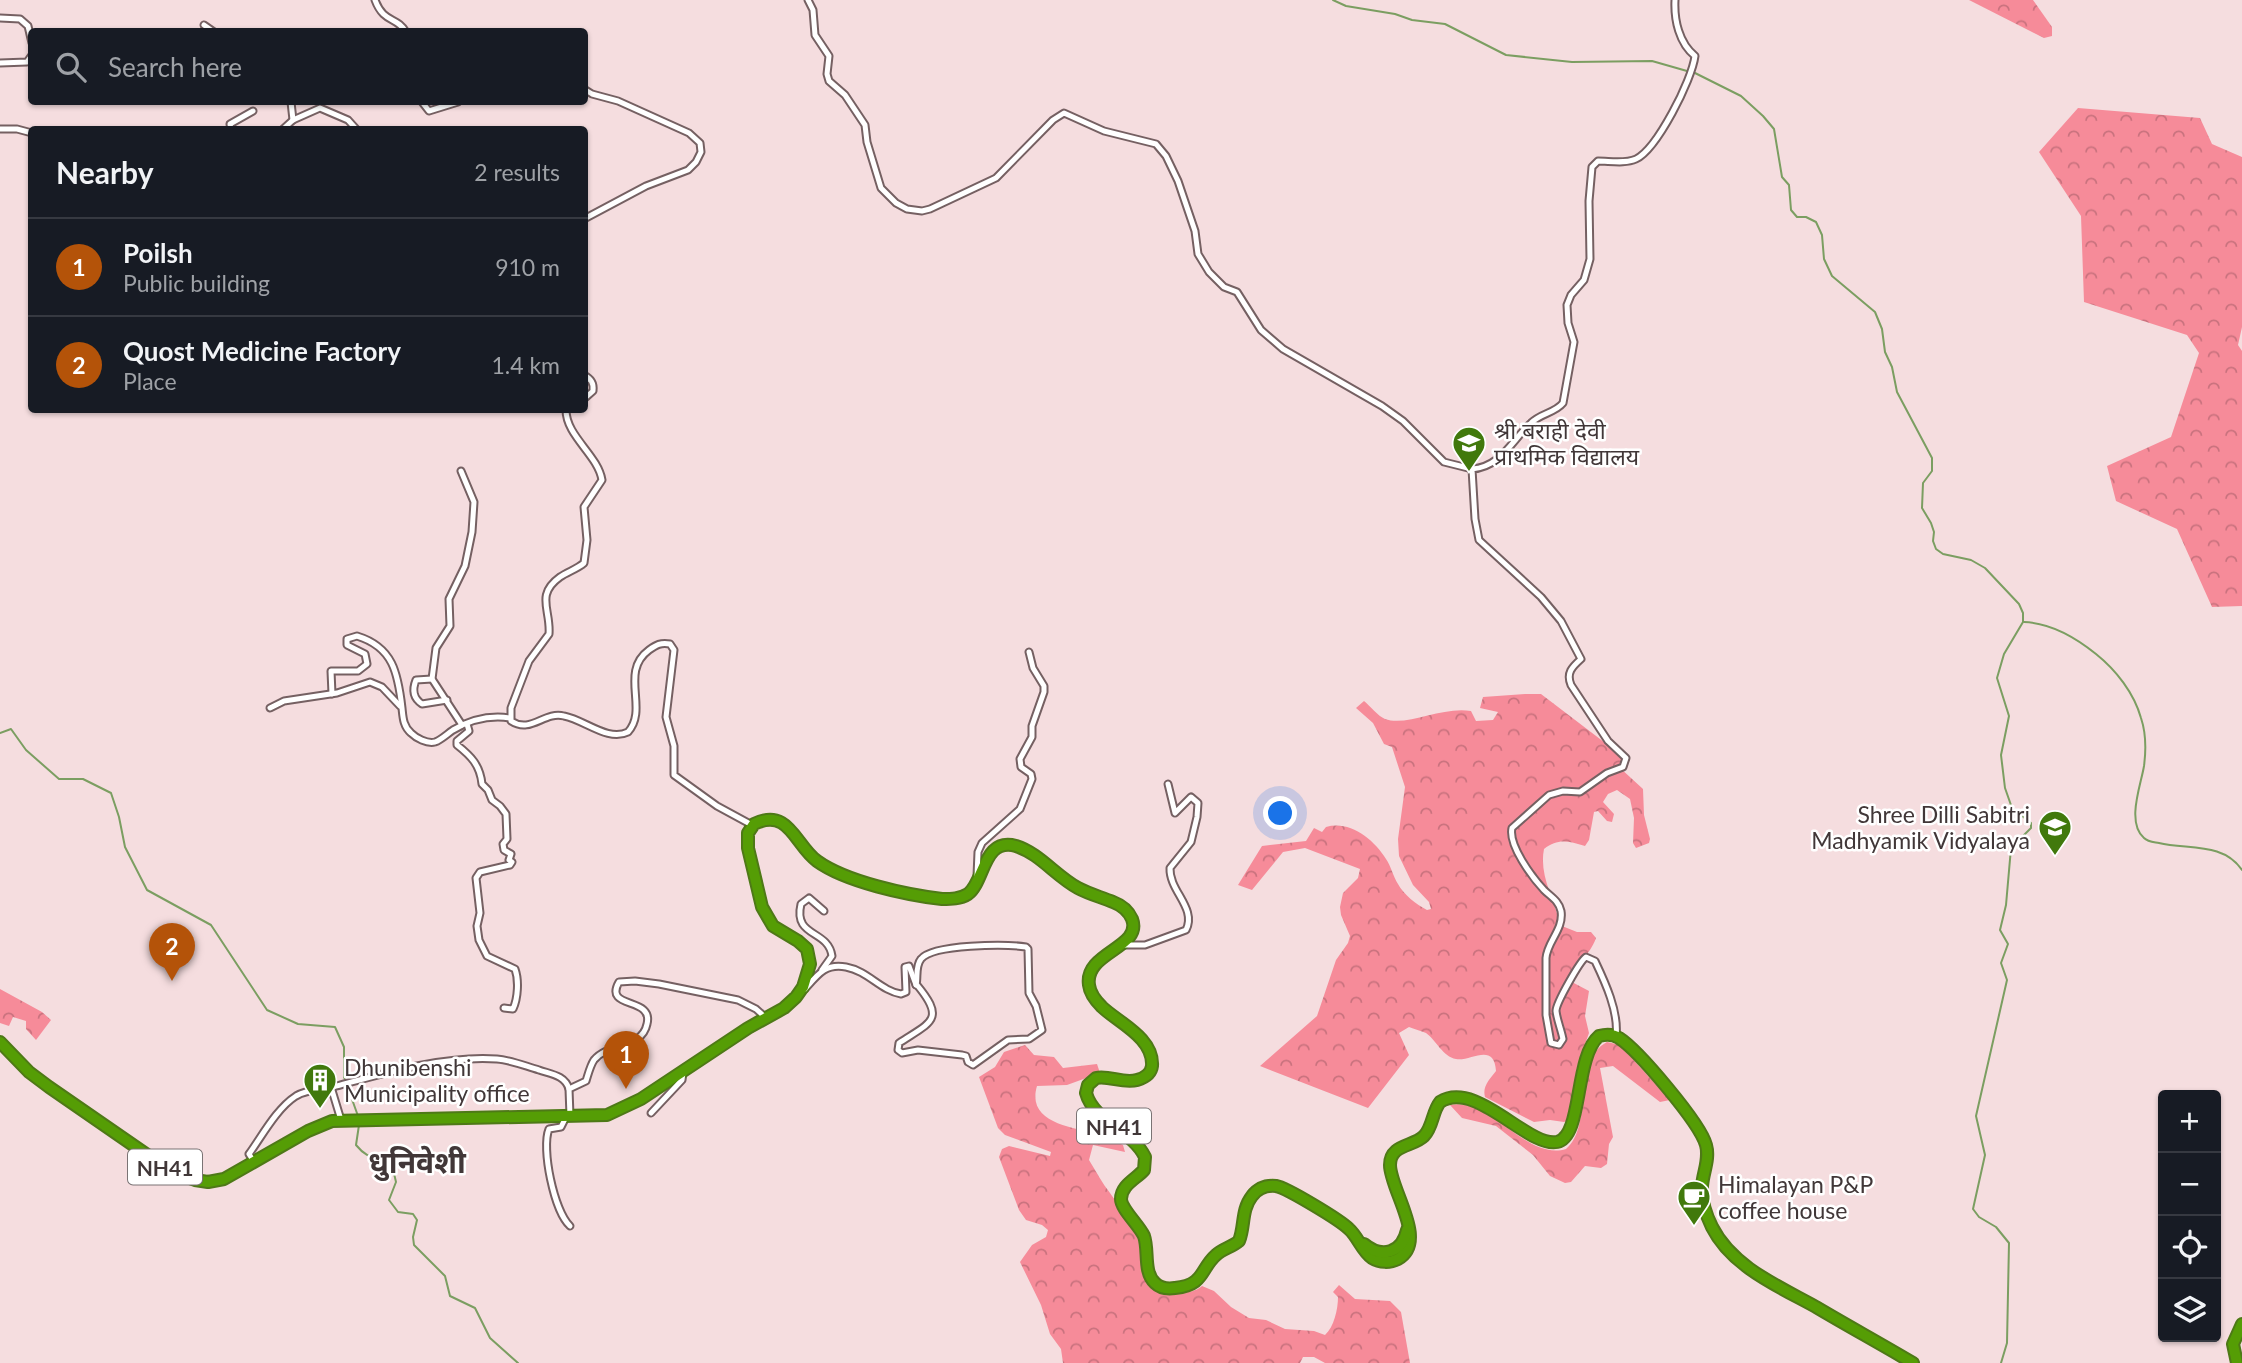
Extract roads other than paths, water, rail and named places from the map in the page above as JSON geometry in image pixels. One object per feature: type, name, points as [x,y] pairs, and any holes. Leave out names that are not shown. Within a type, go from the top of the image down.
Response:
[{"type":"highway","points":[[752,825],[768,820],[783,824],[807,852],[836,873],[861,882],[927,897],[949,899],[966,895],[976,883],[985,861],[995,851],[1008,845],[1021,848],[1076,887],[1124,908],[1132,919],[1133,929],[1121,944]]},
{"type":"highway","name":"NH41","points":[[0,1042],[29,1072],[172,1172],[208,1182],[224,1179],[321,1125],[341,1120],[597,1116],[616,1112],[641,1100],[784,1008],[806,982],[809,955],[801,943],[773,926],[764,912],[748,848],[748,833],[752,825]]},
{"type":"highway","name":"NH41","points":[[1121,944],[1094,966],[1089,975],[1089,987],[1100,1004],[1143,1042],[1150,1057],[1151,1070],[1144,1078],[1132,1081],[1096,1078],[1088,1085],[1086,1093],[1096,1110],[1138,1146],[1145,1157],[1143,1170],[1128,1185],[1121,1199],[1143,1235],[1148,1269],[1153,1281],[1160,1287],[1172,1288],[1189,1284],[1199,1278],[1216,1255],[1240,1240],[1247,1205],[1254,1193],[1267,1186],[1277,1186],[1290,1191],[1345,1225],[1374,1259],[1386,1262],[1396,1259],[1404,1254],[1410,1243],[1407,1220],[1393,1179],[1391,1159],[1398,1149],[1425,1135],[1440,1102],[1451,1098],[1467,1099],[1486,1107],[1538,1138],[1550,1142],[1560,1141],[1568,1135],[1573,1124],[1580,1079],[1589,1049],[1599,1036],[1616,1036]]},
{"type":"highway","points":[[1616,1036],[1633,1050],[1700,1130],[1708,1155],[1702,1185],[1704,1203],[1713,1228],[1728,1249],[1761,1276],[1913,1363]]},
{"type":"highway","points":[[2237,1363],[2233,1344],[2242,1324]]},
{"type":"street","points":[[375,0],[385,18],[401,24],[404,28]]},
{"type":"street","points":[[808,0],[813,10],[815,35],[829,56],[827,74],[830,81],[845,96],[865,125],[878,182],[896,203],[907,209],[922,211],[996,178],[1052,120],[1064,113],[1122,137],[1150,141],[1166,156],[1178,181],[1195,231],[1198,254],[1209,272],[1224,287],[1237,292],[1266,335],[1292,355],[1382,406],[1403,421],[1444,462],[1472,469],[1490,464],[1516,441],[1533,421],[1558,409],[1563,403],[1574,342],[1568,323],[1567,305],[1571,295],[1584,280],[1590,259],[1589,201],[1592,167],[1598,161],[1630,161],[1646,153],[1679,103],[1695,56],[1682,43],[1675,0]]},
{"type":"street","points":[[0,18],[20,19],[28,28]]},
{"type":"street","points":[[204,25],[208,28]]},
{"type":"street","points":[[0,63],[28,61]]},
{"type":"street","points":[[588,92],[618,101],[689,134],[701,147],[701,156],[688,170],[646,186],[588,217]]},
{"type":"street","points":[[291,105],[293,120]]},
{"type":"street","points":[[424,105],[429,111],[448,105]]},
{"type":"street","points":[[286,126],[293,120],[320,108],[348,120],[353,126]]},
{"type":"street","points":[[230,126],[253,111]]},
{"type":"street","points":[[0,129],[28,132]]},
{"type":"street","points":[[588,378],[592,381],[593,391],[588,396]]},
{"type":"street","points":[[510,718],[514,698],[528,661],[549,634],[545,605],[547,590],[560,577],[584,563],[587,540],[584,506],[602,480],[600,471],[573,428],[567,413]]},
{"type":"street","points":[[1472,469],[1479,540],[1528,584],[1561,621],[1581,659],[1570,670],[1570,685],[1603,735],[1626,758],[1623,767],[1607,773],[1580,792],[1563,791],[1549,795],[1512,828],[1510,835],[1527,868],[1561,909],[1560,924],[1546,951],[1546,1015],[1551,1043],[1559,1045],[1563,1038],[1557,1005],[1578,964],[1586,957],[1595,961],[1605,981],[1615,1020],[1616,1036]]},
{"type":"street","points":[[461,471],[474,502],[472,532],[465,566],[449,599],[450,626],[436,648],[432,679],[469,731],[457,741],[457,745],[472,757],[481,771],[482,784],[492,800],[506,814],[507,839],[503,844],[504,850],[511,854],[509,860],[512,862],[510,865],[480,872],[475,878],[481,913],[477,926],[479,940],[487,956],[515,969],[518,978],[513,1009],[504,1008]]},
{"type":"street","points":[[332,694],[331,671],[358,671],[367,664],[365,654],[347,645],[347,639],[357,636],[379,647],[393,663],[407,729],[424,741],[436,742],[464,725],[487,717],[510,718],[515,724],[523,726],[534,724],[551,715],[562,715],[609,734],[622,735],[632,728],[634,722],[634,677],[637,662],[656,646],[670,644],[673,646],[674,655],[666,717],[674,746],[674,775],[717,806],[752,825]]},
{"type":"street","points":[[976,883],[978,852],[982,843],[1020,809],[1032,779],[1031,774],[1021,767],[1020,759],[1032,737],[1032,726],[1043,700],[1045,686],[1033,668],[1029,652]]},
{"type":"street","points":[[432,679],[416,680],[415,698],[422,704],[447,700]]},
{"type":"street","points":[[270,708],[284,701],[332,694],[365,683],[374,683],[382,687],[402,710]]},
{"type":"street","points":[[1121,944],[1145,945],[1186,930],[1189,923],[1190,914],[1175,890],[1170,868],[1191,842],[1198,803],[1191,797],[1175,813],[1168,784]]},
{"type":"street","points":[[784,1008],[796,1001],[832,956],[826,942],[800,922],[801,904],[809,898],[824,911]]},
{"type":"street","points":[[822,970],[836,965],[859,969],[893,993],[901,994],[906,992],[904,972],[907,966],[910,968],[917,985],[934,1010],[927,1025],[899,1043],[898,1050],[902,1054],[918,1050],[962,1055],[973,1065],[1008,1040],[1029,1039],[1042,1030],[1036,1006],[1029,993],[1026,947],[974,946],[924,955],[918,962],[917,985]]},
{"type":"street","points":[[569,1088],[586,1081],[595,1060],[601,1055],[638,1039],[644,1033],[648,1015],[643,1007],[622,1001],[616,990],[619,982],[659,984],[738,1000],[756,1009],[766,1018]]},
{"type":"street","points":[[254,1162],[249,1154],[267,1126],[286,1104],[298,1095],[421,1065],[498,1059],[558,1076],[567,1083],[568,1116],[563,1125],[549,1129],[547,1133],[548,1164],[555,1199],[560,1214],[570,1226]]},
{"type":"street","points":[[650,1113],[682,1080],[683,1071]]},
{"type":"street","points":[[331,1087],[341,1120]]},
{"type":"waterway","points":[[1333,0],[1346,6],[1445,24],[1506,55],[1572,62],[1652,61],[1687,71]]},
{"type":"waterway","points":[[1693,72],[1741,96],[1774,129],[1782,177],[1789,185],[1791,210],[1797,217],[1806,217],[1816,222],[1822,235],[1824,259],[1832,276],[1875,312],[1882,329],[1885,352],[1892,367],[1897,392],[1932,458],[1932,471],[1923,483],[1922,508],[1931,523],[1936,549],[1943,554],[1971,560],[1985,568],[2019,604],[2023,613],[2023,622],[2004,654],[1997,678],[2009,716],[2001,755],[2005,788],[2012,808],[2031,823],[2031,828],[2011,848],[2006,905],[2000,930],[2008,944],[2001,963],[2007,980],[1976,1116],[1985,1155],[1973,1209],[1979,1217],[1996,1227],[2009,1243],[2007,1343],[2001,1363]]},
{"type":"waterway","points":[[2024,622],[2053,628],[2088,648],[2103,660],[2129,691],[2141,718],[2145,736],[2144,766],[2135,813],[2136,823],[2144,838],[2153,842],[2215,851],[2234,861],[2242,870]]},
{"type":"waterway","points":[[0,733],[11,729],[26,750],[59,779],[83,779],[111,793],[125,847],[147,890],[211,925],[267,1010],[298,1024],[335,1027],[344,1047],[344,1077],[358,1116]]},
{"type":"waterway","points":[[359,1125],[356,1145],[369,1156],[392,1165],[396,1182],[389,1200],[398,1212],[413,1214],[417,1220],[414,1245],[445,1276],[450,1296],[475,1308],[490,1338],[518,1363]]},
{"type":"place","name":"श्री बराही देवी प्राथमिक विद्यालय","points":[[1469,473]]},
{"type":"place","name":"Shree Dilli Sabitri Madhyamik Vidyalaya","points":[[2055,857]]},
{"type":"place","name":"Quost Medicine Factory","points":[[172,981]]},
{"type":"place","name":"Poilsh","points":[[626,1089]]},
{"type":"place","name":"Dhunibenshi Municipality office","points":[[320,1110]]},
{"type":"place","name":"Himalayan P&P coffee house","points":[[1694,1227]]},
{"type":"district","name":"धुनिवेशी","points":[[417,1161]]}]
